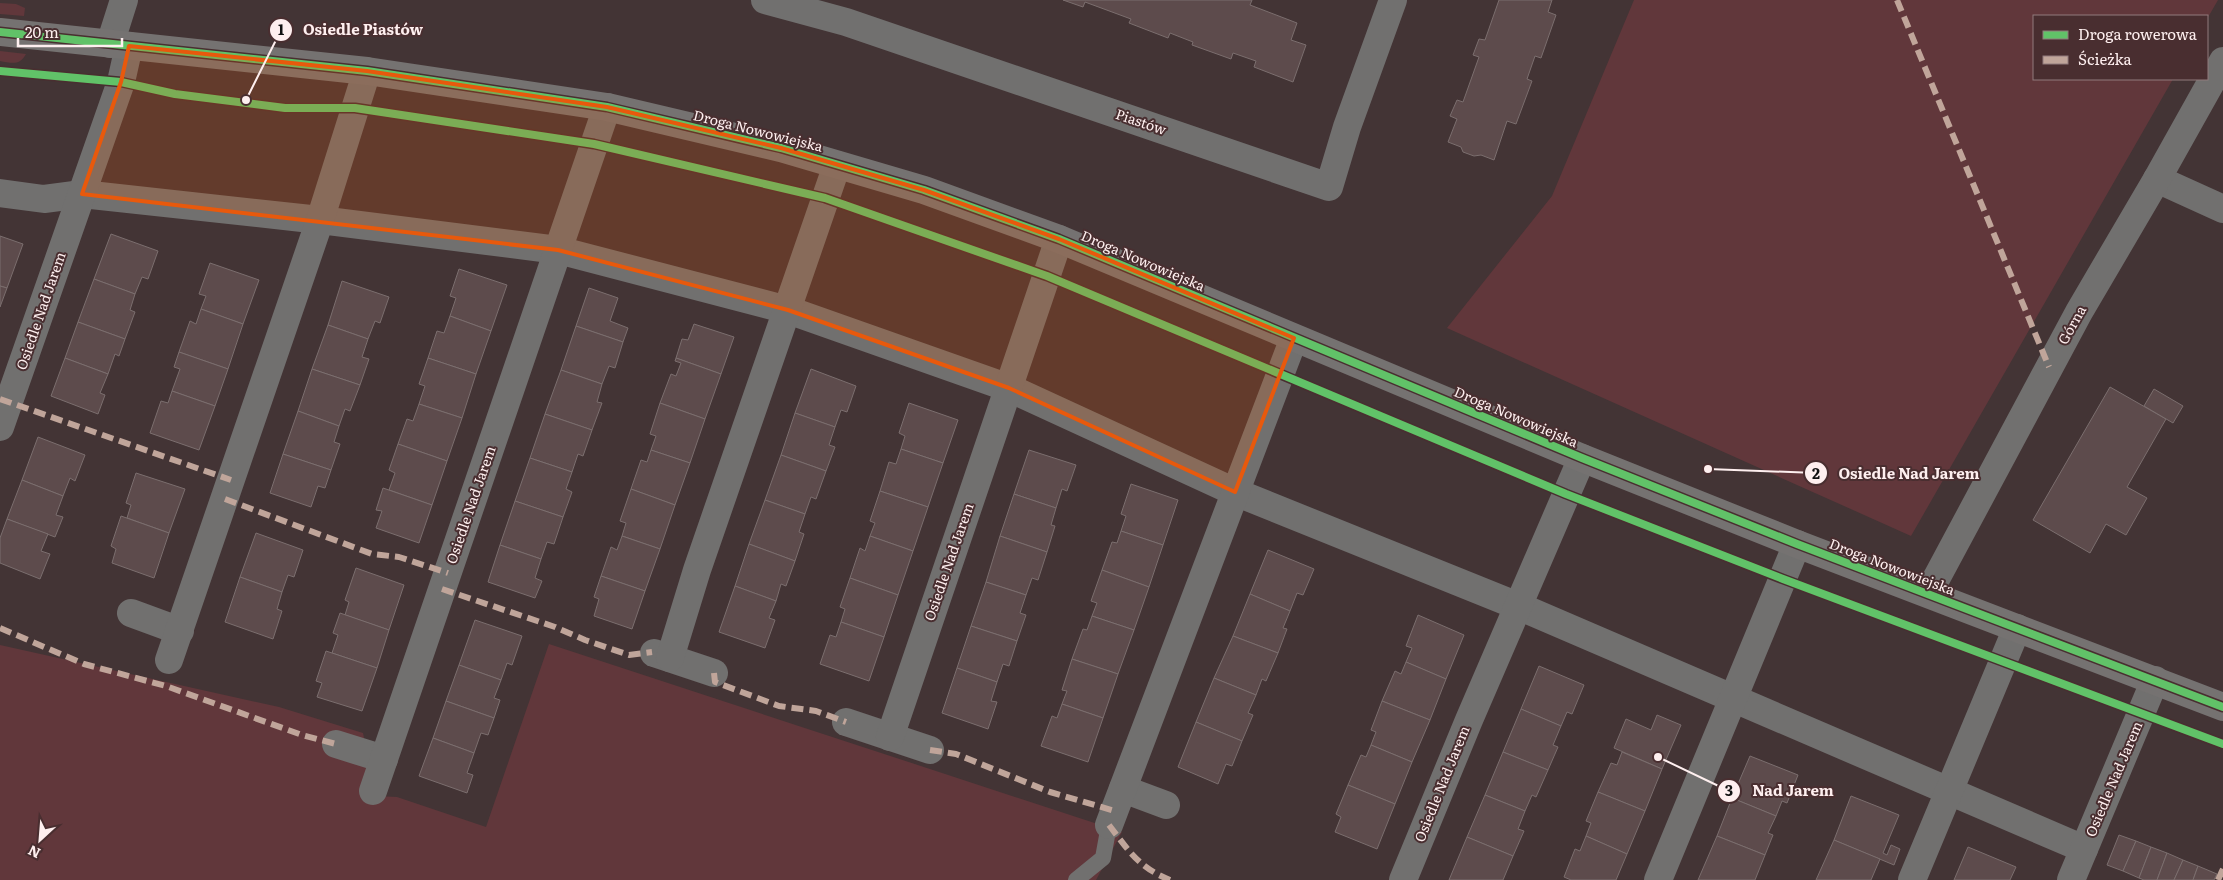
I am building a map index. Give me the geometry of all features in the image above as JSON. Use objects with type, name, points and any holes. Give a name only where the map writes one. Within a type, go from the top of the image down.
[{"type":"street","points":[[120,45],[124,0]]},
{"type":"street","name":"Piastów","points":[[765,0],[805,5],[855,25],[1329,187],[1393,0]]},
{"type":"street","name":"Droga Nowowiejska","points":[[0,32],[367,71],[607,107],[781,148],[924,190],[1060,240],[1582,458],[1797,544],[2223,707]]},
{"type":"street","name":"Osiedle Nad Jarem","points":[[0,427],[121,82],[120,45]]},
{"type":"street","name":"Górna","points":[[1930,594],[1936,579],[2079,312],[2223,61]]},
{"type":"street","points":[[170,660],[320,220],[367,71]]},
{"type":"street","name":"Osiedle Nad Jarem","points":[[373,791],[607,107]]},
{"type":"street","points":[[714,673],[661,655],[697,570],[837,164]]},
{"type":"street","points":[[2157,179],[2223,209]]},
{"type":"street","name":"Osiedle Nad Jarem","points":[[0,193],[44,199],[82,194],[320,220],[558,250],[788,310],[1009,388],[1235,492],[1518,606],[2084,849]]},
{"type":"street","name":"Osiedle Nad Jarem","points":[[890,737],[1060,240]]},
{"type":"street","points":[[1109,825],[1294,338]]},
{"type":"street","name":"Osiedle Nad Jarem","points":[[1403,880],[1582,458]]},
{"type":"street","points":[[1658,880],[1735,698],[1797,544]]},
{"type":"street","points":[[131,613],[180,631]]},
{"type":"street","points":[[1912,880],[1950,793],[2017,628]]},
{"type":"street","name":"Osiedle Nad Jarem","points":[[2074,879],[2084,849],[2154,680]]},
{"type":"street","points":[[846,722],[930,750]]},
{"type":"street","points":[[336,744],[384,759]]},
{"type":"street","points":[[1122,789],[1166,805]]},
{"type":"lane","points":[[1076,880],[1102,858],[1109,825]]},
{"type":"highlighted area","points":[[129,46],[367,71],[607,107],[781,148],[924,190],[1059,239],[1294,338],[1235,492],[1009,388],[788,310],[558,250],[82,194],[121,82]]},
{"type":"shaded area","points":[[1634,0],[2218,0],[2208,17],[2208,15],[2033,15],[2033,80],[2172,80],[1911,536],[1447,328],[1552,196]]},
{"type":"shaded area","points":[[0,3],[16,4],[25,8],[24,16],[0,14]]},
{"type":"shaded area","points":[[0,51],[26,54],[24,58],[15,63],[0,61]]},
{"type":"shaded area","points":[[549,644],[1122,832],[1096,880],[0,880],[0,645],[279,707],[363,733],[376,796],[397,797],[486,827]]},
{"type":"building","points":[[1063,0],[1252,0],[1250,5],[1297,23],[1291,40],[1306,45],[1293,82],[1254,67],[1256,61],[1233,53],[1231,59],[1192,45],[1193,42],[1170,33],[1168,38],[1129,23],[1131,19],[1085,2],[1083,7]]},
{"type":"building","points":[[1499,0],[1552,0],[1548,12],[1556,15],[1541,58],[1535,56],[1527,79],[1532,81],[1516,124],[1507,121],[1494,160],[1481,155],[1474,156],[1463,152],[1461,147],[1448,142],[1457,119],[1450,116],[1457,100],[1463,102],[1479,57],[1473,55],[1479,39],[1485,40]]},
{"type":"building","points":[[111,234],[158,251],[148,279],[142,277],[135,294],[94,279]]},
{"type":"building","points":[[0,236],[23,244],[7,288],[0,286]]},
{"type":"building","points":[[210,263],[259,280],[243,324],[201,309],[206,296],[199,294]]},
{"type":"building","points":[[459,269],[507,285],[491,331],[450,316],[456,298],[450,296]]},
{"type":"building","points":[[94,279],[135,294],[130,310],[135,312],[125,339],[78,322]]},
{"type":"building","points":[[342,281],[389,297],[380,323],[375,321],[368,339],[328,325]]},
{"type":"building","points":[[0,286],[7,288],[0,307]]},
{"type":"building","points":[[589,288],[618,298],[610,321],[628,328],[623,342],[576,326]]},
{"type":"building","points":[[201,309],[243,324],[228,369],[179,352],[190,321],[196,324]]},
{"type":"building","points":[[450,316],[491,331],[476,374],[428,358],[437,331],[444,333]]},
{"type":"building","points":[[78,322],[125,339],[119,356],[115,354],[108,374],[65,358]]},
{"type":"building","points":[[694,324],[734,337],[721,374],[676,358],[682,339],[688,340]]},
{"type":"building","points":[[328,325],[368,339],[362,357],[369,359],[360,385],[312,369]]},
{"type":"building","points":[[576,326],[623,342],[615,368],[609,366],[602,384],[561,370]]},
{"type":"building","points":[[179,352],[228,369],[215,406],[172,391],[180,369],[174,367]]},
{"type":"building","points":[[65,358],[108,374],[100,393],[105,395],[98,414],[51,396]]},
{"type":"building","points":[[428,358],[476,374],[462,418],[419,404],[425,386],[419,384]]},
{"type":"building","points":[[676,358],[721,374],[705,419],[660,403],[671,374],[676,376],[681,363],[675,361]]},
{"type":"building","points":[[312,369],[360,385],[350,411],[345,409],[339,426],[298,411]]},
{"type":"building","points":[[811,369],[856,386],[847,412],[841,410],[835,427],[795,413]]},
{"type":"building","points":[[561,370],[602,384],[597,402],[602,403],[592,430],[545,414]]},
{"type":"building","points":[[2110,387],[2166,419],[2127,487],[2147,498],[2126,535],[2106,524],[2090,553],[2033,520]]},
{"type":"building","points":[[2154,389],[2183,406],[2173,423],[2144,406]]},
{"type":"building","points":[[172,391],[215,406],[199,450],[150,433],[161,401],[168,403]]},
{"type":"building","points":[[660,403],[705,419],[690,463],[651,450],[656,436],[650,434]]},
{"type":"building","points":[[909,403],[958,420],[943,463],[901,449],[905,436],[899,433]]},
{"type":"building","points":[[419,404],[462,418],[447,461],[398,444],[407,419],[413,421]]},
{"type":"building","points":[[298,411],[339,426],[334,442],[340,444],[331,470],[283,454]]},
{"type":"building","points":[[795,413],[835,427],[829,445],[835,447],[826,471],[781,455]]},
{"type":"building","points":[[545,414],[592,430],[583,456],[578,454],[572,472],[530,458]]},
{"type":"building","points":[[38,437],[85,455],[75,481],[70,478],[63,496],[22,480]]},
{"type":"building","points":[[398,444],[447,461],[432,505],[389,490],[395,473],[389,470]]},
{"type":"building","points":[[901,449],[943,463],[928,507],[880,491],[889,462],[896,464]]},
{"type":"building","points":[[651,450],[690,463],[675,505],[631,489],[641,460],[647,462]]},
{"type":"building","points":[[1029,450],[1076,465],[1067,491],[1062,489],[1056,508],[1014,494]]},
{"type":"building","points":[[283,454],[331,470],[325,488],[318,486],[311,507],[270,493]]},
{"type":"building","points":[[781,455],[826,471],[816,499],[811,497],[805,514],[765,500]]},
{"type":"building","points":[[530,458],[572,472],[566,489],[572,492],[563,517],[515,501]]},
{"type":"building","points":[[136,473],[185,489],[169,533],[127,518],[131,505],[126,503]]},
{"type":"building","points":[[22,480],[63,496],[56,515],[63,517],[55,537],[7,519]]},
{"type":"building","points":[[1131,484],[1178,500],[1163,545],[1121,531],[1126,516],[1121,514]]},
{"type":"building","points":[[383,488],[432,505],[419,543],[376,528],[382,511],[376,510]]},
{"type":"building","points":[[631,489],[675,505],[660,549],[622,536],[626,523],[620,521]]},
{"type":"building","points":[[880,491],[928,507],[913,551],[870,536],[875,523],[870,521]]},
{"type":"building","points":[[1014,494],[1056,508],[1051,525],[1055,526],[1047,552],[1000,536]]},
{"type":"building","points":[[765,500],[805,514],[799,532],[804,534],[795,561],[749,544]]},
{"type":"building","points":[[515,501],[563,517],[554,544],[547,542],[541,559],[500,545]]},
{"type":"building","points":[[121,516],[169,533],[154,578],[112,563],[116,549],[111,546]]},
{"type":"building","points":[[7,519],[48,534],[41,551],[50,554],[40,579],[0,563],[0,538]]},
{"type":"building","points":[[1121,531],[1163,545],[1149,587],[1102,570],[1112,542],[1117,543]]},
{"type":"building","points":[[256,533],[303,550],[294,577],[288,575],[282,592],[240,577]]},
{"type":"building","points":[[622,536],[660,549],[645,591],[601,576],[611,547],[617,550]]},
{"type":"building","points":[[870,536],[913,551],[898,595],[850,578],[860,548],[865,551]]},
{"type":"building","points":[[1000,536],[1047,552],[1038,580],[1032,578],[1026,595],[986,582]]},
{"type":"building","points":[[749,544],[795,561],[786,586],[781,584],[776,601],[735,586]]},
{"type":"building","points":[[500,545],[541,559],[535,578],[542,581],[535,598],[488,582]]},
{"type":"building","points":[[1268,550],[1314,569],[1303,595],[1297,593],[1290,611],[1250,594]]},
{"type":"building","points":[[356,568],[404,585],[389,630],[345,615],[349,602],[345,600]]},
{"type":"building","points":[[1102,570],[1149,587],[1134,630],[1092,616],[1097,603],[1091,601]]},
{"type":"building","points":[[601,576],[645,591],[632,629],[594,616],[599,599],[594,597]]},
{"type":"building","points":[[240,577],[282,592],[277,609],[282,611],[273,639],[225,622]]},
{"type":"building","points":[[850,578],[898,595],[884,637],[841,622],[845,609],[840,607]]},
{"type":"building","points":[[986,582],[1026,595],[1020,613],[1026,615],[1017,641],[971,626]]},
{"type":"building","points":[[735,586],[776,601],[769,618],[775,620],[765,648],[719,632]]},
{"type":"building","points":[[1250,594],[1290,611],[1283,628],[1287,629],[1278,653],[1233,636]]},
{"type":"building","points":[[340,613],[389,630],[377,668],[332,653],[338,635],[333,633]]},
{"type":"building","points":[[1418,615],[1464,635],[1446,679],[1406,662],[1412,648],[1406,646]]},
{"type":"building","points":[[1092,616],[1134,630],[1118,674],[1072,659],[1083,629],[1087,630]]},
{"type":"building","points":[[475,620],[522,636],[512,665],[507,663],[501,680],[459,665]]},
{"type":"building","points":[[841,622],[884,637],[869,681],[820,664],[830,635],[836,637]]},
{"type":"building","points":[[971,626],[1017,641],[1009,666],[1003,664],[997,682],[957,668]]},
{"type":"building","points":[[1233,636],[1278,653],[1266,681],[1262,679],[1256,695],[1214,678]]},
{"type":"building","points":[[326,651],[377,668],[362,711],[317,697],[322,683],[316,681]]},
{"type":"building","points":[[1072,659],[1118,674],[1103,718],[1062,704],[1067,691],[1062,690]]},
{"type":"building","points":[[1406,662],[1446,679],[1430,720],[1382,701],[1395,671],[1401,674]]},
{"type":"building","points":[[459,665],[501,680],[494,698],[500,700],[494,718],[446,701]]},
{"type":"building","points":[[1539,666],[1584,685],[1572,714],[1567,712],[1561,726],[1521,709]]},
{"type":"building","points":[[957,668],[997,682],[991,701],[997,702],[988,729],[942,713]]},
{"type":"building","points":[[1214,678],[1256,695],[1248,713],[1253,715],[1242,741],[1196,722]]},
{"type":"building","points":[[446,701],[494,718],[488,735],[481,733],[474,753],[433,738]]},
{"type":"building","points":[[1382,701],[1430,720],[1412,762],[1371,745],[1376,732],[1371,730]]},
{"type":"building","points":[[1062,704],[1103,718],[1088,762],[1041,746],[1052,716],[1057,718]]},
{"type":"building","points":[[1521,709],[1561,726],[1553,745],[1558,747],[1548,770],[1503,752]]},
{"type":"building","points":[[1657,715],[1681,725],[1662,769],[1614,748],[1626,719],[1651,730]]},
{"type":"building","points":[[1196,722],[1242,741],[1232,766],[1226,764],[1218,784],[1178,767]]},
{"type":"building","points":[[433,738],[474,753],[467,773],[473,775],[467,793],[419,776]]},
{"type":"building","points":[[1371,745],[1412,762],[1395,804],[1348,785],[1361,755],[1366,757]]},
{"type":"building","points":[[1503,752],[1548,770],[1536,797],[1532,795],[1525,811],[1485,795]]},
{"type":"building","points":[[1622,752],[1662,769],[1645,811],[1598,792],[1611,763],[1617,765]]},
{"type":"building","points":[[1750,756],[1798,775],[1787,803],[1782,801],[1776,816],[1732,798]]},
{"type":"building","points":[[1348,785],[1395,804],[1377,849],[1335,832],[1341,817],[1336,814]]},
{"type":"building","points":[[1598,792],[1645,811],[1627,854],[1586,836],[1591,823],[1586,821]]},
{"type":"building","points":[[1485,795],[1525,811],[1518,829],[1524,831],[1513,856],[1467,837]]},
{"type":"building","points":[[1851,796],[1899,815],[1883,853],[1887,855],[1891,845],[1900,849],[1894,865],[1834,840]]},
{"type":"building","points":[[1732,798],[1776,816],[1768,833],[1773,835],[1765,855],[1717,836]]},
{"type":"building","points":[[2119,835],[2136,841],[2123,871],[2107,865]]},
{"type":"building","points":[[1586,836],[1627,854],[1616,880],[1571,880],[1564,877],[1575,849],[1580,851]]},
{"type":"building","points":[[1717,836],[1765,855],[1755,880],[1698,880]]},
{"type":"building","points":[[1467,837],[1513,856],[1503,880],[1449,880]]},
{"type":"building","points":[[1834,840],[1880,859],[1871,880],[1816,880]]},
{"type":"building","points":[[2136,841],[2151,847],[2139,878],[2123,871]]},
{"type":"building","points":[[1968,847],[2016,867],[2010,880],[1954,880]]},
{"type":"building","points":[[2151,847],[2167,853],[2157,880],[2144,880],[2139,878]]},
{"type":"building","points":[[2167,853],[2183,860],[2174,880],[2157,880]]},
{"type":"building","points":[[2183,860],[2198,866],[2193,880],[2174,880]]},
{"type":"building","points":[[2198,866],[2217,874],[2214,880],[2193,880]]},
{"type":"marked path","points":[[1897,0],[2049,367]]},
{"type":"marked path","points":[[0,399],[231,480]]},
{"type":"marked path","points":[[225,499],[372,554],[399,557],[448,573]]},
{"type":"marked path","points":[[442,589],[555,627],[585,640],[629,655],[652,652]]},
{"type":"marked path","points":[[0,628],[84,664],[166,686],[302,735],[336,744]]},
{"type":"marked path","points":[[714,673],[715,682],[779,706],[816,711],[846,722]]},
{"type":"marked path","points":[[930,750],[956,754],[1050,792],[1115,811]]},
{"type":"marked path","points":[[1109,825],[1142,864],[1170,880]]},
{"type":"marked path","points":[[2218,880],[2223,869]]},
{"type":"cycle path","points":[[0,32],[367,71],[607,107],[781,148],[924,190],[1059,239],[1582,458],[1797,544],[2223,707]]},
{"type":"cycle path","points":[[0,71],[121,82],[175,94],[285,108],[355,108],[594,144],[825,198],[1047,276],[1566,494],[1783,579],[2223,744]]},
{"type":"place","name":"Osiedle Piastów","points":[[246,100]]},
{"type":"place","name":"Osiedle Nad Jarem","points":[[1708,469]]},
{"type":"place","name":"Nad Jarem","points":[[1658,757]]}]
